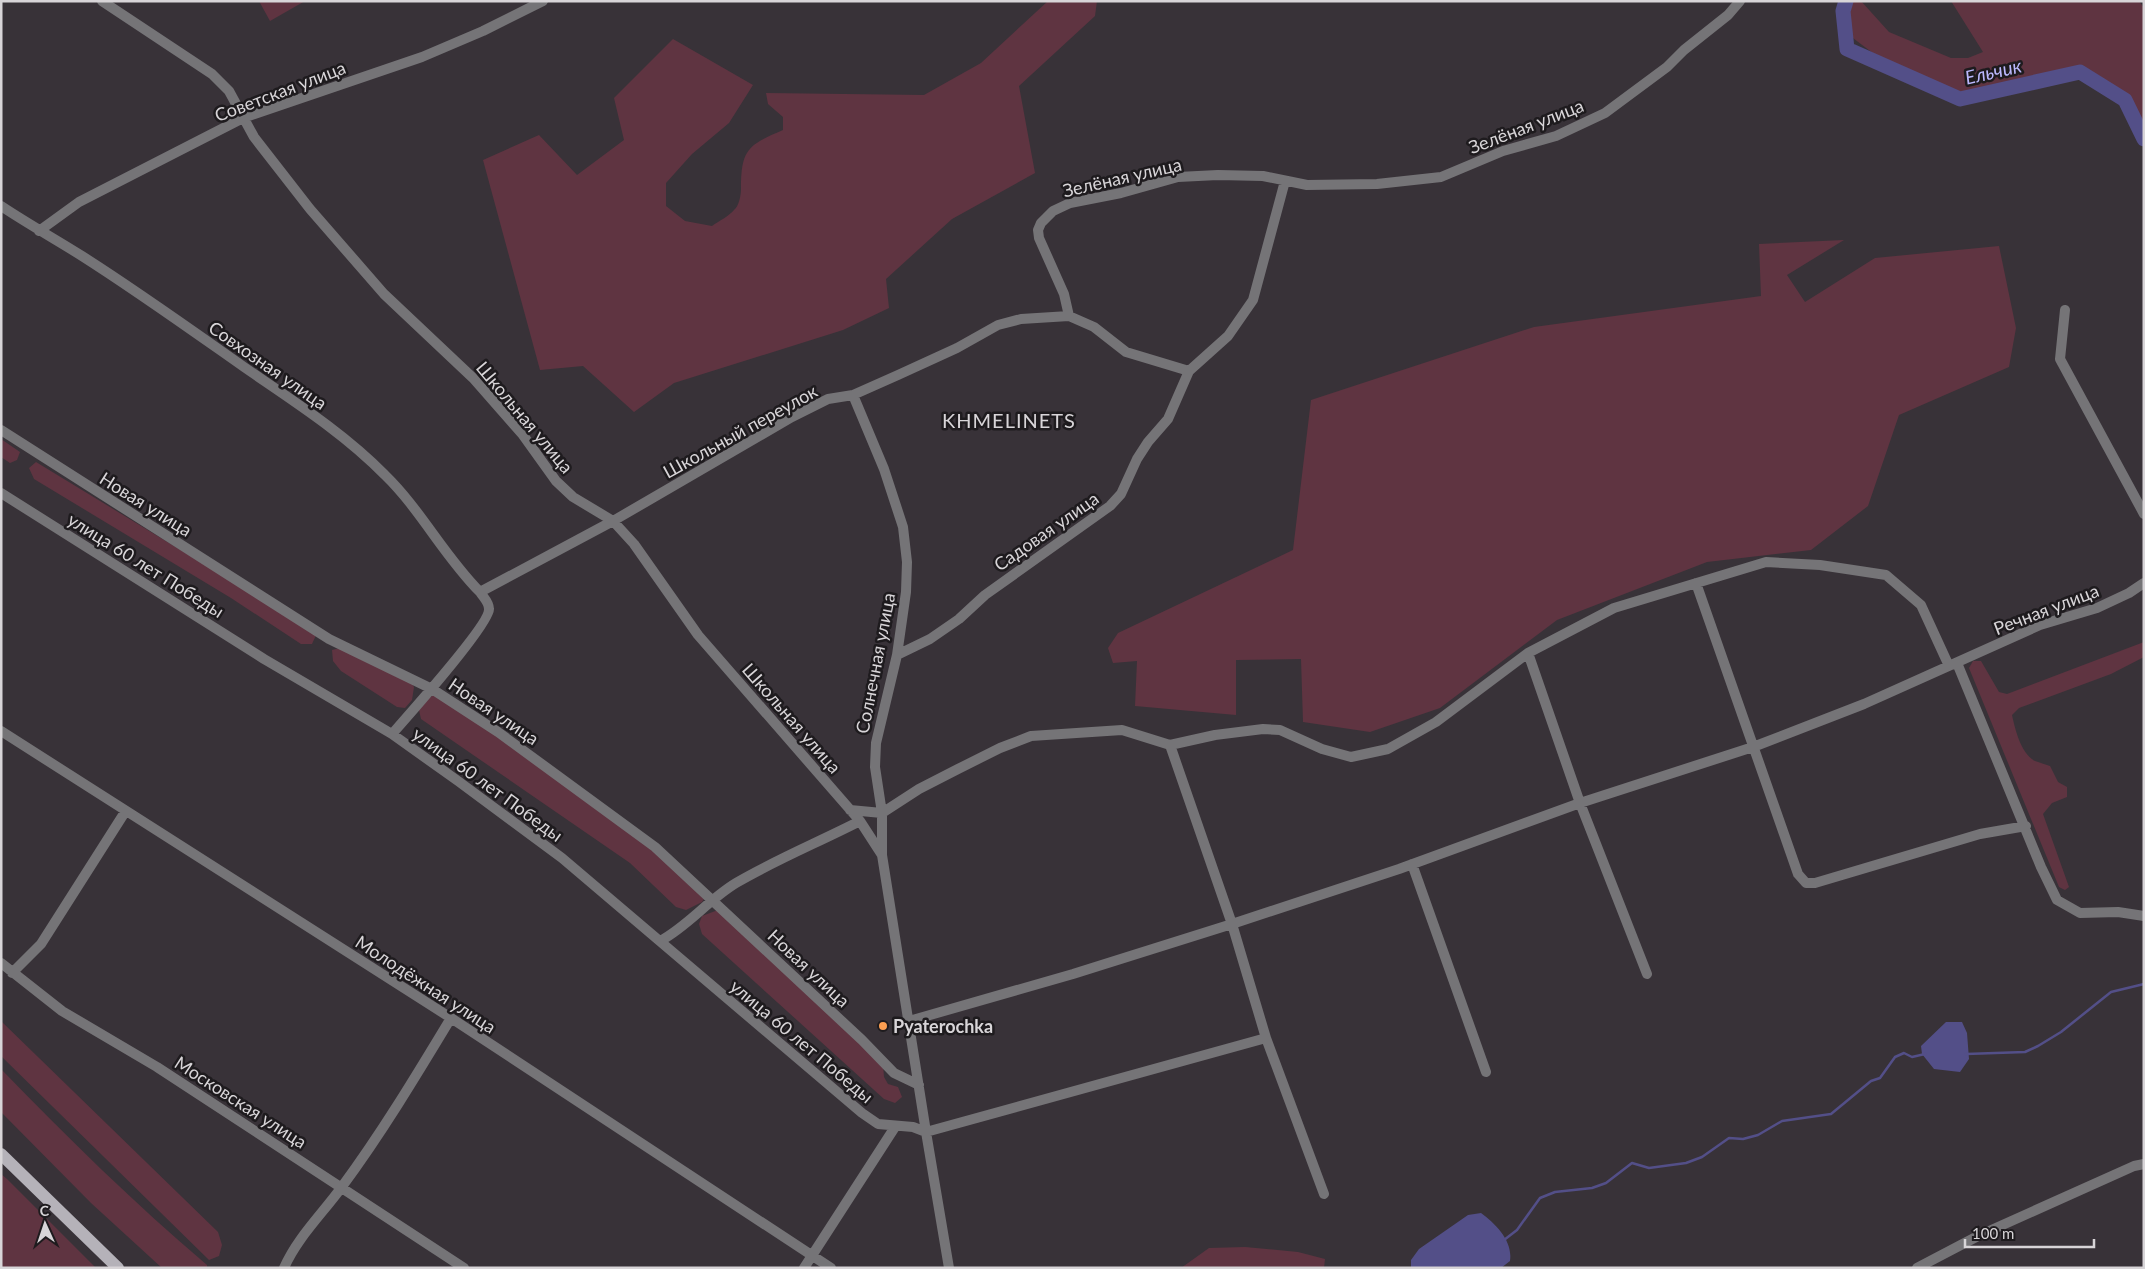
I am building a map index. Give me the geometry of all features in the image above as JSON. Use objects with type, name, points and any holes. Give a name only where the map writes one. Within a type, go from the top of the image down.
[{"type":"main road","points":[[1,1154],[118,1268]]},
{"type":"street","name":"Школьная улица","points":[[102,1],[212,74],[229,91],[254,138],[310,209],[384,294],[474,378],[523,435],[556,481],[573,497],[613,521],[634,544],[698,635],[850,810],[882,855]]},
{"type":"street","name":"Советская улица","points":[[39,231],[79,202],[243,118],[422,56],[483,31],[543,1]]},
{"type":"street","name":"Зелёная улица","points":[[1069,316],[1064,294],[1039,238],[1038,230],[1041,223],[1053,211],[1070,203],[1120,193],[1178,177],[1218,175],[1263,176],[1307,185],[1378,184],[1441,177],[1503,151],[1556,136],[1605,113],[1667,67],[1684,50],[1728,15],[1740,1]]},
{"type":"street","points":[[1189,371],[1228,336],[1253,300],[1285,182]]},
{"type":"street","name":"Совхозная улица","points":[[1,206],[81,255],[264,380],[340,436],[385,475],[410,504],[462,574],[480,592]]},
{"type":"street","points":[[2065,310],[2060,359],[2144,514]]},
{"type":"street","name":"Школьный переулок","points":[[480,592],[613,521],[792,417],[828,399],[853,395],[957,348],[998,325],[1021,319],[1069,316],[1094,327],[1126,352],[1189,371]]},
{"type":"street","name":"Садовая улица","points":[[897,655],[930,639],[959,619],[985,595],[1110,506],[1121,494],[1148,442],[1168,420],[1189,371]]},
{"type":"street","name":"Солнечная улица","points":[[853,395],[884,470],[903,527],[907,562],[906,592],[897,655],[876,743],[875,767],[882,813],[882,855],[949,1268]]},
{"type":"street","name":"Новая улица","points":[[1,430],[329,638],[432,689],[498,732],[655,847],[862,1040],[894,1073],[919,1085]]},
{"type":"street","name":"улица 60 лет Победы","points":[[1,493],[256,654],[392,734],[562,858],[862,1113],[878,1124],[895,1127],[913,1127],[926,1132]]},
{"type":"street","points":[[850,810],[882,813],[958,769],[1000,748],[1031,736],[1122,730],[1170,746],[1215,734],[1264,729],[1280,730],[1322,749],[1351,757],[1388,749],[1436,722],[1528,653],[1614,608],[1766,562],[1820,565],[1886,575],[1921,605],[1953,664],[2057,900],[2080,913],[2118,912],[2144,916]]},
{"type":"street","points":[[1696,583],[1798,874],[1806,883],[1815,883],[1980,834],[2026,826]]},
{"type":"street","name":"Речная улица","points":[[909,1021],[1073,974],[1232,924],[1412,864],[1580,803],[1753,747],[1864,704],[2040,625],[2097,608],[2129,593],[2144,583]]},
{"type":"street","points":[[392,734],[432,689],[471,640],[488,614],[488,602],[480,592]]},
{"type":"street","points":[[1528,653],[1580,803],[1647,974]]},
{"type":"street","name":"Молодёжная улица","points":[[1,731],[450,1018],[831,1268]]},
{"type":"street","points":[[1170,746],[1232,924],[1266,1038],[1324,1194]]},
{"type":"street","points":[[12,973],[41,944],[125,812]]},
{"type":"street","points":[[660,941],[674,934],[713,900],[736,884],[860,822]]},
{"type":"street","points":[[1412,864],[1486,1072]]},
{"type":"street","name":"Московская улица","points":[[1,963],[62,1011],[157,1067],[464,1268]]},
{"type":"street","points":[[284,1268],[297,1243],[342,1188],[401,1101],[450,1018]]},
{"type":"street","points":[[926,1132],[1266,1038]]},
{"type":"street","points":[[804,1268],[895,1127]]},
{"type":"street","points":[[1917,1268],[1978,1236],[2134,1166],[2144,1164]]},
{"type":"shaded area","points":[[259,1],[305,1],[270,21]]},
{"type":"shaded area","points":[[1048,1],[1097,1],[1095,16],[1019,86],[1035,173],[952,219],[886,279],[889,308],[843,330],[674,383],[634,412],[583,366],[540,370],[483,160],[539,135],[577,175],[624,140],[614,98],[673,39],[753,85],[729,123],[692,154],[666,183],[666,206],[685,221],[712,226],[737,206],[741,194],[743,165],[749,150],[762,140],[783,130],[783,117],[768,104],[766,93],[924,95],[981,63]]},
{"type":"shaded area","points":[[1848,1],[1861,1],[1889,32],[1951,58],[1968,58],[1983,52],[1951,1],[2139,1],[2144,8],[2144,129],[2122,94],[2076,78],[1997,97],[1915,85],[1845,32]]},
{"type":"shaded area","points":[[1844,240],[1787,275],[1805,302],[1875,258],[1999,246],[2016,328],[2009,367],[1899,415],[1868,506],[1811,550],[1707,562],[1557,620],[1440,708],[1370,732],[1303,722],[1301,659],[1236,660],[1236,715],[1135,706],[1137,661],[1113,663],[1108,648],[1118,633],[1293,550],[1311,400],[1534,327],[1761,296],[1759,244]]},
{"type":"shaded area","points":[[1,439],[20,452],[17,460],[10,463],[1,457]]},
{"type":"shaded area","points":[[36,462],[317,633],[312,644],[301,644],[231,598],[34,479],[29,468]]},
{"type":"shaded area","points":[[2144,642],[2144,657],[2111,674],[2019,708],[2012,715],[2019,741],[2026,753],[2035,761],[2050,766],[2058,782],[2067,787],[2067,797],[2052,803],[2043,814],[2069,887],[2065,890],[2059,887],[1969,668],[1973,661],[1981,661],[1999,692],[2007,694]]},
{"type":"shaded area","points":[[340,648],[409,680],[414,687],[412,700],[405,708],[397,707],[341,671],[333,661],[332,650]]},
{"type":"shaded area","points":[[435,694],[493,731],[651,847],[705,897],[702,902],[686,910],[676,907],[630,863],[421,719],[419,710]]},
{"type":"shaded area","points":[[718,910],[883,1065],[884,1077],[888,1084],[898,1087],[902,1097],[895,1103],[884,1099],[702,934],[699,924],[702,916]]},
{"type":"shaded area","points":[[1,1021],[218,1232],[222,1245],[219,1256],[209,1260],[1,1056]]},
{"type":"shaded area","points":[[1946,1022],[1962,1022],[1967,1033],[1969,1059],[1960,1072],[1934,1069],[1922,1054],[1921,1046]]},
{"type":"shaded area","points":[[1,1069],[102,1170],[207,1265],[207,1268],[162,1268],[91,1203],[1,1112]]},
{"type":"shaded area","points":[[1,1174],[7,1179],[96,1268],[1,1268]]},
{"type":"shaded area","points":[[1481,1213],[1498,1228],[1506,1240],[1509,1247],[1510,1261],[1501,1268],[1411,1268],[1411,1260],[1419,1249],[1468,1215]]},
{"type":"shaded area","points":[[1245,1247],[1298,1252],[1325,1259],[1324,1268],[1181,1268],[1209,1248]]},
{"type":"waterway","name":"Ельчик","points":[[1846,1],[1843,11],[1847,49],[1960,99],[2080,72],[2125,100],[2144,139]]},
{"type":"waterway","points":[[1966,1054],[2025,1052],[2061,1032],[2111,992],[2144,984]]},
{"type":"waterway","points":[[1504,1240],[1517,1230],[1540,1198],[1555,1192],[1592,1188],[1606,1183],[1632,1163],[1649,1168],[1686,1163],[1702,1157],[1729,1138],[1743,1139],[1758,1135],[1782,1121],[1831,1114],[1871,1081],[1880,1078],[1895,1057],[1904,1053],[1912,1057],[1925,1054]]},
{"type":"place","name":"Pyaterochka","points":[[883,1026]]},
{"type":"district","name":"KHMELINETS","points":[[1009,420]]}]
